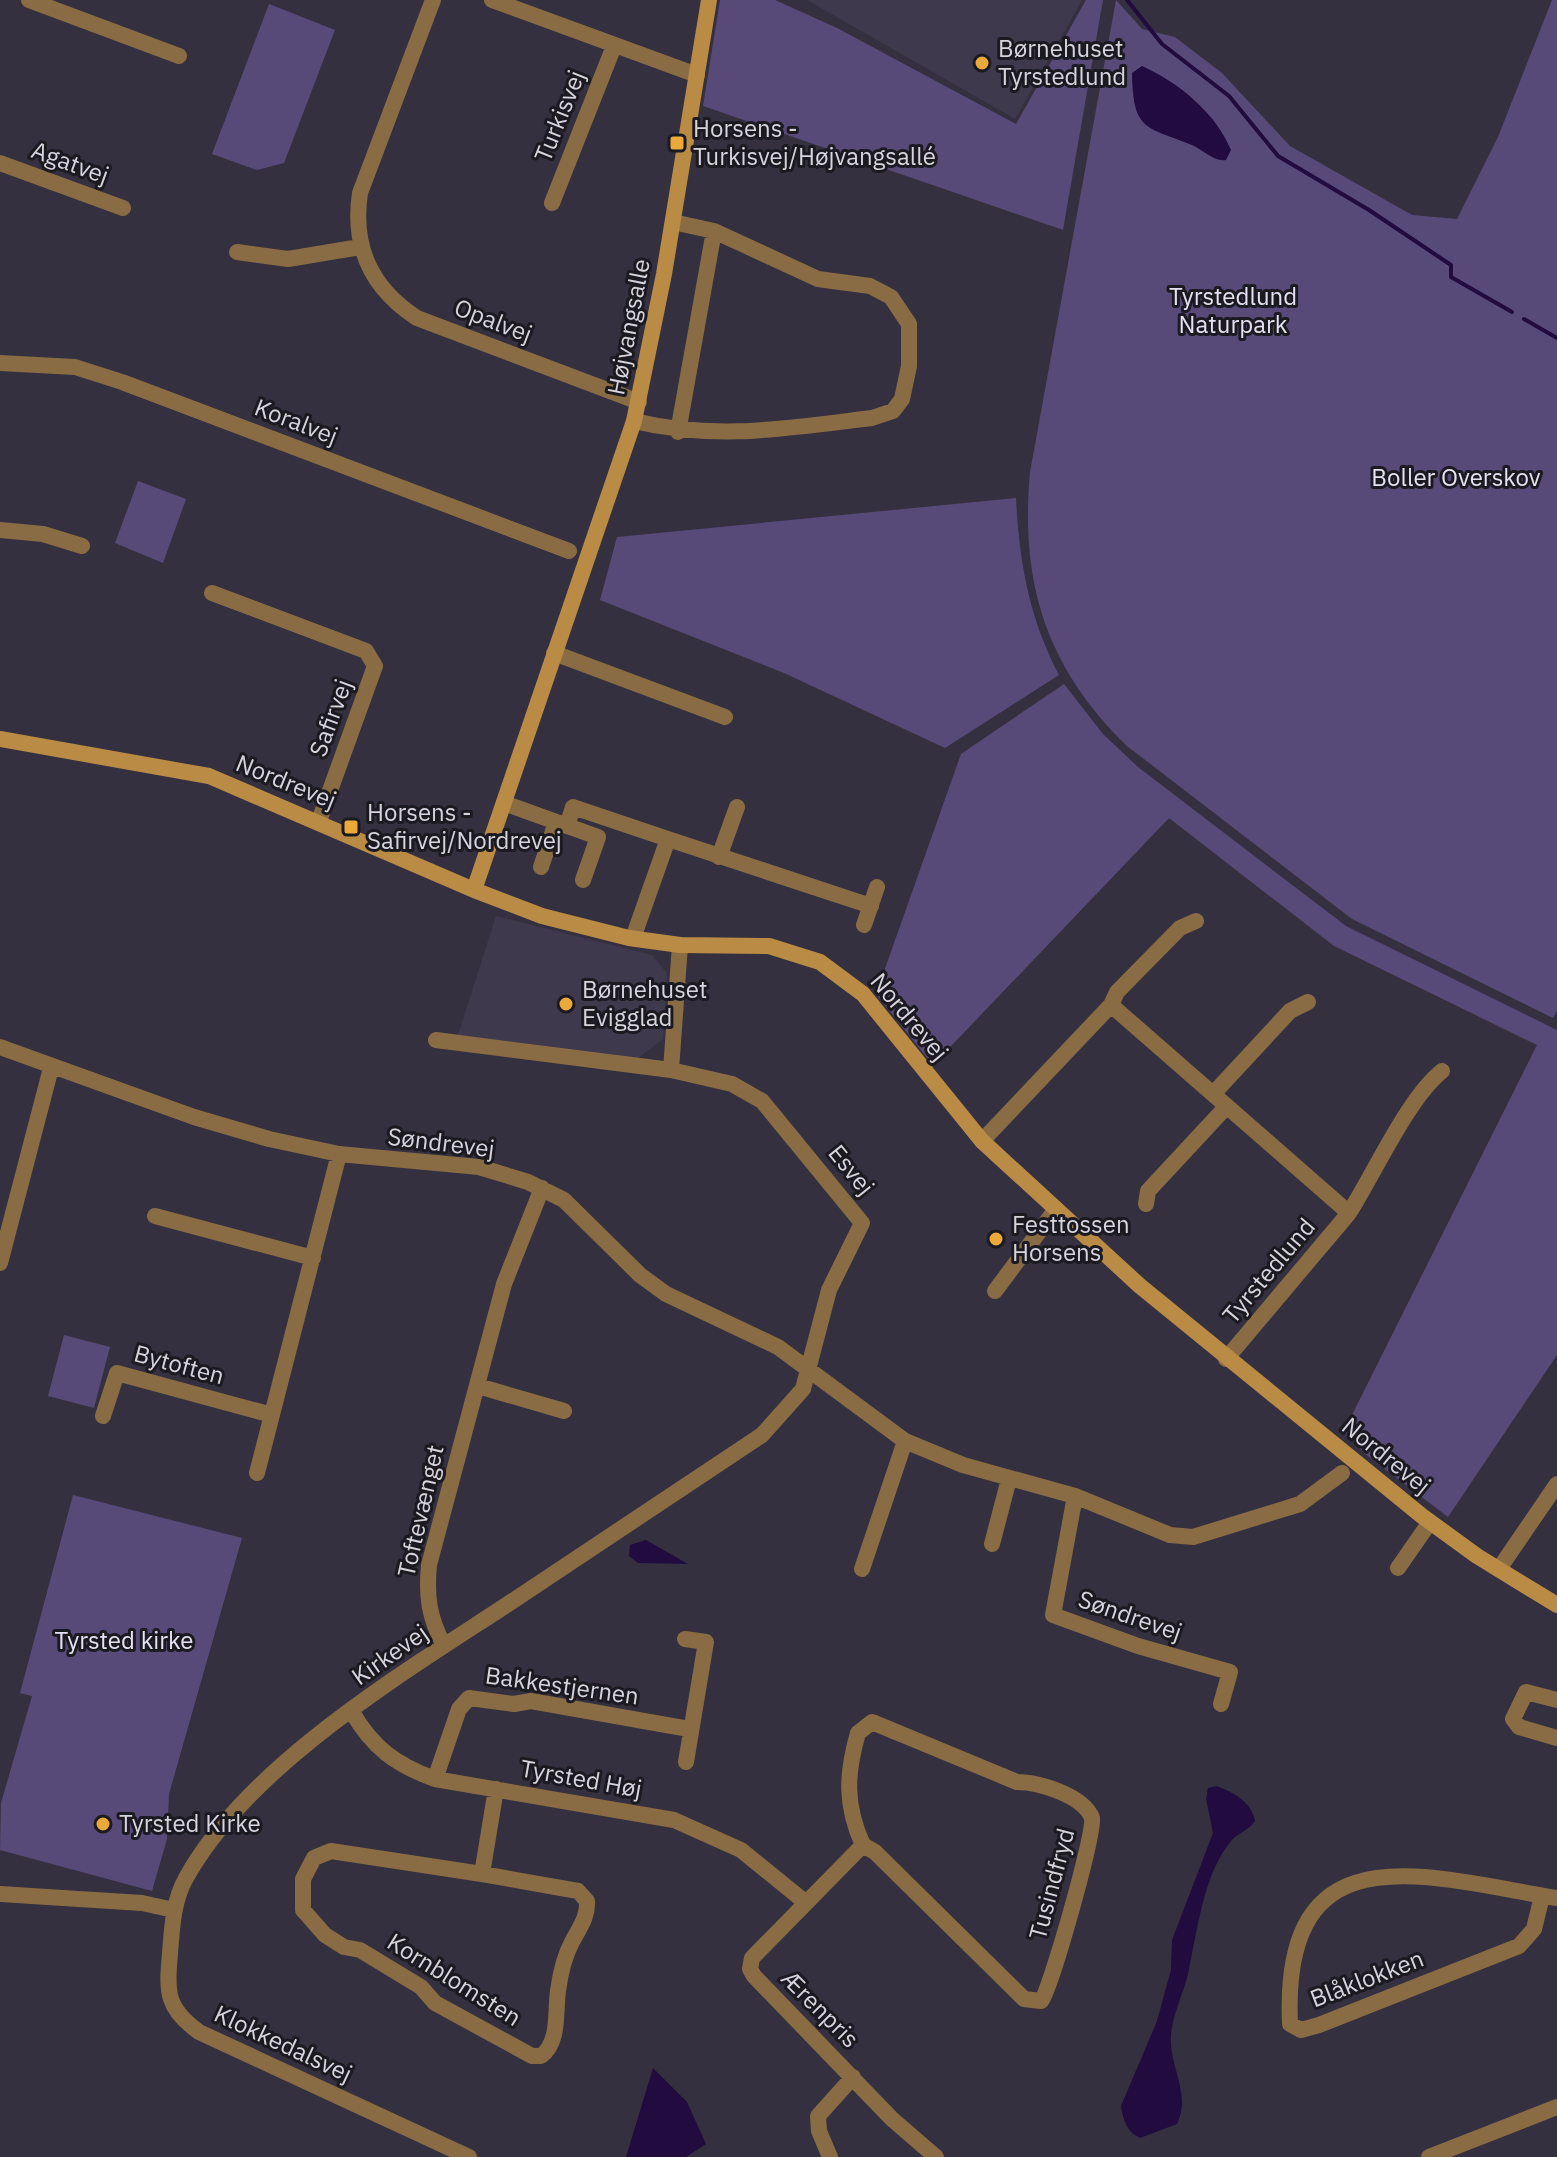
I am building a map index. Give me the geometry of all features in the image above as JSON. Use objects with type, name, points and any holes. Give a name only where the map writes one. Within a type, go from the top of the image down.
[{"type":"street","points":[[29,0],[179,56]]},
{"type":"street","name":"Opalvej","points":[[433,0],[360,193],[356,219],[360,247],[374,280],[393,302],[417,318],[639,402]]},
{"type":"street","points":[[492,0],[514,4],[614,46],[697,75]]},
{"type":"street","name":"Højvangsalle","points":[[474,890],[634,421],[673,222],[709,0]]},
{"type":"street","name":"Turkisvej","points":[[552,203],[614,46]]},
{"type":"street","name":"Agatvej","points":[[0,163],[123,208]]},
{"type":"street","points":[[634,421],[678,432],[718,435],[872,418],[893,411],[902,399],[906,384],[909,324],[891,297],[870,286],[818,279],[714,231],[673,222]]},
{"type":"street","points":[[678,432],[714,231]]},
{"type":"street","points":[[237,252],[288,259],[360,247]]},
{"type":"street","name":"Koralvej","points":[[0,363],[75,367],[122,382],[569,551]]},
{"type":"street","points":[[0,530],[43,534],[82,546]]},
{"type":"street","name":"Safirvej","points":[[212,593],[366,651],[375,666],[319,821]]},
{"type":"street","points":[[554,653],[725,717]]},
{"type":"street","name":"Nordrevej","points":[[0,739],[209,776],[542,916],[633,938],[680,945],[769,946],[795,952],[843,976],[863,994],[982,1141],[1226,1359],[1430,1522],[1557,1605]]},
{"type":"street","points":[[504,803],[598,837],[583,880]]},
{"type":"street","points":[[541,867],[561,824],[573,807],[871,906]]},
{"type":"street","points":[[719,857],[737,807]]},
{"type":"street","points":[[633,938],[668,839]]},
{"type":"street","points":[[864,925],[877,887]]},
{"type":"street","points":[[982,1141],[1111,1005],[1117,992],[1180,928],[1196,921]]},
{"type":"street","points":[[671,1070],[680,945]]},
{"type":"street","points":[[1213,1094],[1290,1011],[1308,1002]]},
{"type":"street","name":"Tyrstedlund","points":[[1111,1005],[1349,1213]]},
{"type":"street","name":"Esvej","points":[[436,1040],[671,1070],[732,1084],[762,1101],[862,1223],[829,1290],[817,1325],[809,1371]]},
{"type":"street","name":"Søndrevej","points":[[0,1047],[51,1068],[200,1119],[339,1154],[479,1167],[542,1188],[564,1200],[640,1275],[666,1294],[778,1347],[905,1441],[1009,1479],[1075,1496],[1149,1529],[1193,1537],[1300,1504],[1342,1473]]},
{"type":"street","points":[[0,1263],[51,1068]]},
{"type":"street","name":"Tyrstedlund","points":[[1226,1359],[1349,1213],[1430,1080],[1442,1071]]},
{"type":"street","points":[[1146,1204],[1148,1191],[1227,1106]]},
{"type":"street","points":[[257,1473],[339,1154]]},
{"type":"street","name":"Toftevænget","points":[[444,1646],[428,1608],[429,1565],[504,1284],[542,1188]]},
{"type":"street","points":[[995,1291],[1056,1209]]},
{"type":"street","points":[[155,1216],[313,1258]]},
{"type":"street","name":"Kirkevej","points":[[174,1910],[185,1879],[220,1829],[291,1758],[444,1646],[762,1435],[803,1389],[809,1371]]},
{"type":"street","name":"Bytoften","points":[[103,1416],[117,1373],[272,1415]]},
{"type":"street","points":[[478,1386],[564,1411]]},
{"type":"street","points":[[862,1569],[905,1441]]},
{"type":"street","points":[[992,1544],[1009,1479]]},
{"type":"street","points":[[1499,1569],[1557,1484]]},
{"type":"street","name":"Søndrevej","points":[[1075,1496],[1053,1615],[1138,1646],[1230,1672],[1221,1704]]},
{"type":"street","name":"Nordrevej","points":[[1398,1568],[1430,1522]]},
{"type":"street","points":[[685,1639],[706,1642],[689,1729],[686,1762]]},
{"type":"street","points":[[1557,1700],[1526,1692],[1521,1695],[1513,1719],[1519,1727],[1557,1738]]},
{"type":"street","name":"Bakkestjernen","points":[[435,1779],[459,1709],[469,1698],[514,1704],[531,1701],[689,1729]]},
{"type":"street","name":"Tyrsted Høj","points":[[352,1712],[382,1753],[403,1768],[435,1779],[674,1820],[741,1850],[805,1902]]},
{"type":"street","name":"Tusindfryd","points":[[872,1722],[1017,1782],[1030,1782],[1061,1794],[1085,1809],[1092,1818],[1093,1833],[1045,1997],[1036,2002],[1024,1999],[875,1852],[863,1845],[851,1819],[847,1788],[858,1733],[872,1722]]},
{"type":"street","points":[[482,1874],[496,1789]]},
{"type":"street","points":[[805,1902],[863,1845]]},
{"type":"street","name":"Kornblomsten","points":[[331,1851],[482,1874],[578,1891],[587,1901],[582,1927],[571,1943],[558,1992],[560,2009],[549,2047],[541,2056],[532,2056],[435,2003],[421,1987],[360,1950],[337,1944],[309,1919],[302,1903],[304,1871],[314,1858],[331,1851]]},
{"type":"street","name":"Blåklokken","points":[[1417,1874],[1549,1897],[1534,1929],[1519,1946],[1319,2025],[1301,2030],[1290,2024],[1290,1968],[1299,1936],[1312,1912],[1340,1891],[1364,1880],[1417,1874]]},
{"type":"street","points":[[0,1894],[142,1903],[174,1910]]},
{"type":"street","name":"Ærenpris","points":[[805,1902],[752,1958],[750,1969],[892,2119],[936,2157]]},
{"type":"street","name":"Klokkedalsvej","points":[[174,1910],[168,1991],[181,2019],[199,2032],[469,2157]]},
{"type":"street","name":"Ærenpris","points":[[830,2157],[819,2131],[818,2116],[853,2077]]},
{"type":"street","points":[[1429,2157],[1557,2107]]},
{"type":"shaded area","name":"Børnehuset Tyrstedlund","points":[[807,0],[1082,0],[1015,119]]},
{"type":"shaded area","points":[[1142,66],[1182,90],[1206,111],[1231,150],[1226,160],[1213,157],[1145,124],[1135,106],[1132,73]]},
{"type":"shaded area","name":"Børnehuset Evigglad","points":[[496,916],[652,955],[667,973],[663,1039],[634,1061],[458,1035]]},
{"type":"shaded area","points":[[646,1540],[688,1564],[638,1563],[629,1556],[630,1545]]},
{"type":"shaded area","points":[[1216,1786],[1246,1803],[1255,1821],[1234,1838],[1222,1854],[1202,1904],[1188,1974],[1171,2034],[1181,2090],[1181,2113],[1177,2124],[1140,2138],[1126,2125],[1121,2106],[1157,2021],[1171,1970],[1172,1940],[1213,1833],[1206,1799],[1208,1788]]},
{"type":"shaded area","points":[[653,2068],[687,2102],[706,2144],[686,2157],[626,2157]]},
{"type":"green space","points":[[720,0],[775,0],[837,28],[1016,124],[1086,0],[1103,0],[1063,230],[703,106]]},
{"type":"green space","name":"Tyrstedlund Naturpark","points":[[1116,0],[1142,29],[1175,37],[1222,73],[1290,146],[1412,215],[1457,219],[1498,137],[1552,0],[1557,0],[1557,1011],[1553,1018],[1352,919],[1127,746],[1099,716],[1058,654],[1044,621],[1035,587],[1028,512],[1030,472]]},
{"type":"green space","points":[[269,4],[335,30],[284,163],[257,170],[212,154]]},
{"type":"green space","points":[[138,481],[186,499],[163,563],[115,543]]},
{"type":"green space","points":[[1016,498],[1027,589],[1040,632],[1059,675],[945,748],[784,673],[600,600],[617,537]]},
{"type":"green space","points":[[1064,684],[1103,734],[1138,767],[1346,926],[1557,1030],[1557,1355],[1448,1517],[1364,1453],[1344,1431],[1537,1045],[1334,946],[1169,818],[933,1065],[876,994],[961,754]]},
{"type":"green space","points":[[64,1335],[110,1347],[94,1408],[48,1396]]},
{"type":"green space","name":"Tyrsted kirke","points":[[73,1495],[242,1538],[169,1794],[167,1839],[152,1891],[0,1850],[1,1803],[32,1696],[20,1693]]},
{"type":"waterway","points":[[1127,0],[1162,44],[1229,96],[1278,156],[1369,210],[1451,265],[1451,277],[1512,312]]},
{"type":"waterway","points":[[1524,319],[1557,338]]},
{"type":"place","name":"Børnehuset Tyrstedlund","points":[[982,63]]},
{"type":"place","name":"Horsens - Turkisvej/Højvangsallé","points":[[677,143]]},
{"type":"place","name":"Horsens - Safirvej/Nordrevej","points":[[351,827]]},
{"type":"place","name":"Børnehuset Evigglad","points":[[566,1004]]},
{"type":"place","name":"Festtossen Horsens","points":[[996,1239]]},
{"type":"place","name":"Tyrsted Kirke","points":[[103,1824]]},
{"type":"park label","name":"Boller Overskov","points":[[1456,478]]}]
